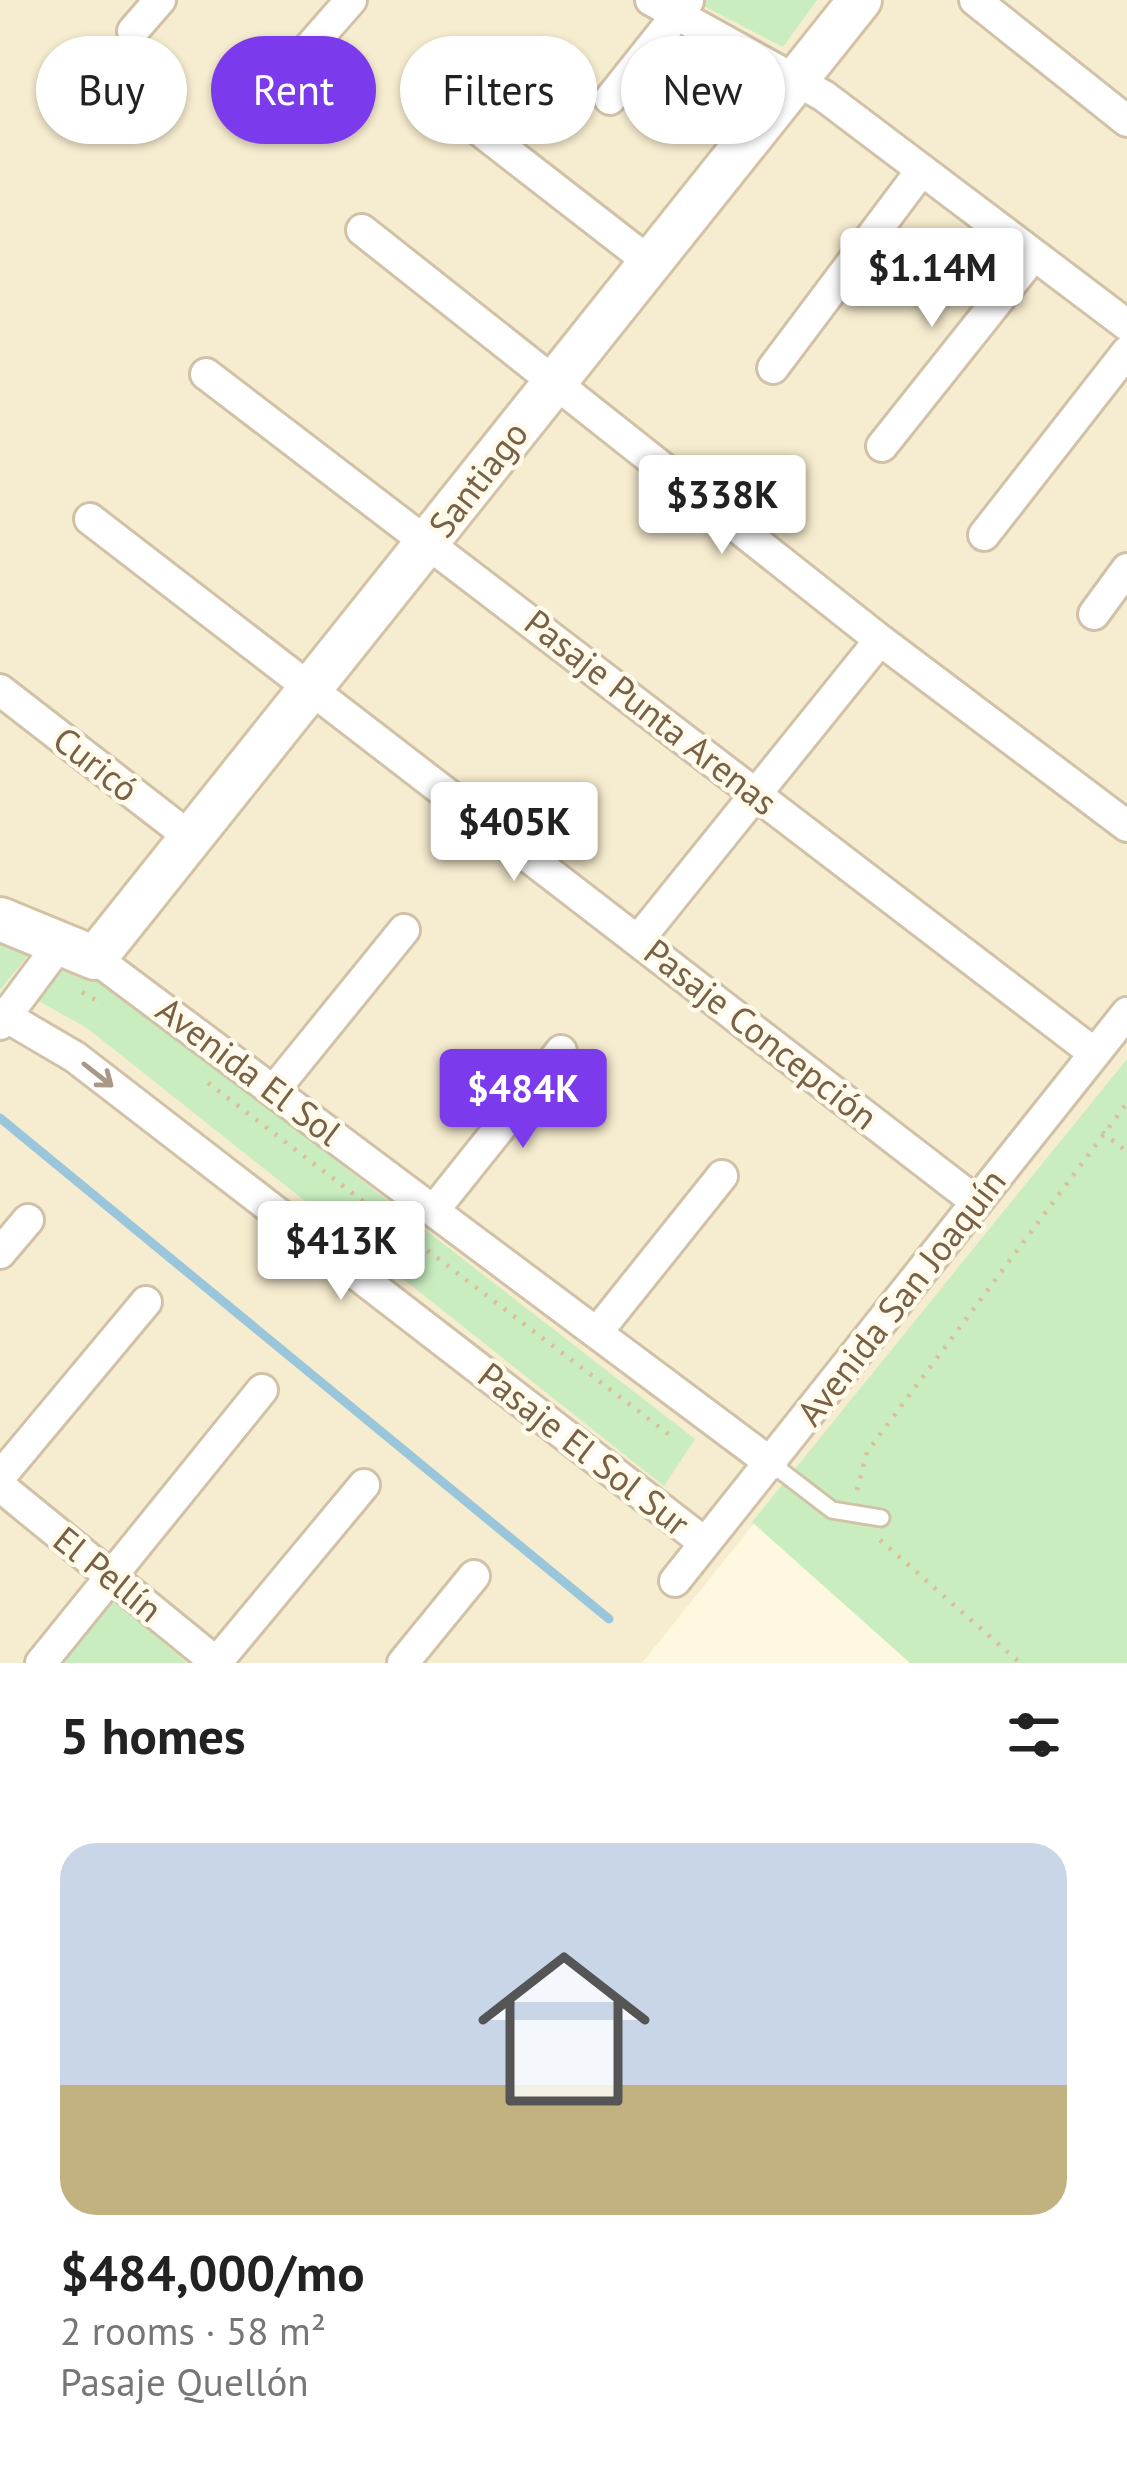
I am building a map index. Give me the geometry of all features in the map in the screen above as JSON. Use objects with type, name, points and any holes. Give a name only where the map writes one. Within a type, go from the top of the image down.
[{"type":"street","points":[[133,31],[160,0]]},
{"type":"street","points":[[320,36],[351,0]]},
{"type":"street","name":"Santiago","points":[[67,956],[191,838],[860,0]]},
{"type":"street","points":[[975,0],[1127,121]]},
{"type":"street","points":[[610,100],[672,4],[798,81],[1127,325]]},
{"type":"street","points":[[498,144],[652,264]]},
{"type":"street","points":[[773,368],[921,171]]},
{"type":"street","points":[[362,230],[880,640],[1127,826]]},
{"type":"street","points":[[882,446],[1034,255]]},
{"type":"street","points":[[984,535],[1127,352]]},
{"type":"street","name":"Pasaje Punta Arenas","points":[[206,374],[430,540],[1094,1053]]},
{"type":"street","name":"Pasaje Concepción","points":[[90,519],[974,1200]]},
{"type":"street","points":[[1094,614],[1127,569]]},
{"type":"street","points":[[639,939],[880,640]]},
{"type":"street","name":"Curicó","points":[[0,690],[191,838]]},
{"type":"street","name":"Avenida El Sol","points":[[0,919],[67,956],[275,1089],[772,1464]]},
{"type":"street","points":[[275,1089],[404,930]]},
{"type":"street","points":[[2,1017],[67,956]]},
{"type":"street","name":"Avenida San Joaquín","points":[[675,1581],[1127,1013]]},
{"type":"street","name":"Pasaje El Sol Sur","points":[[2,1017],[75,1057],[705,1543]]},
{"type":"street","points":[[434,1210],[561,1051]]},
{"type":"street","points":[[598,1331],[722,1175]]},
{"type":"street","points":[[0,1253],[28,1220]]},
{"type":"street","points":[[0,1481],[146,1302]]},
{"type":"street","points":[[41,1663],[262,1390]]},
{"type":"street","name":"El Pellín","points":[[0,1481],[216,1663]]},
{"type":"street","points":[[216,1663],[364,1485]]},
{"type":"street","points":[[403,1663],[474,1576]]},
{"type":"lane","points":[[772,1464],[832,1510],[881,1518]]},
{"type":"path","points":[[67,956],[108,1006]]},
{"type":"path","points":[[202,1078],[671,1436]]},
{"type":"path","points":[[1020,1663],[863,1525],[856,1493],[867,1452],[1127,1103]]},
{"type":"path","points":[[1102,1132],[1127,1152]]},
{"type":"shaded area","points":[[0,0],[1127,0],[1127,1059],[642,1663],[0,1663]]},
{"type":"green space","points":[[692,0],[817,0],[785,44],[785,36],[762,36]]},
{"type":"green space","points":[[0,941],[33,949],[0,990]]},
{"type":"green space","points":[[61,961],[116,990],[695,1439],[664,1486],[87,1028],[33,998]]},
{"type":"green space","points":[[1127,1059],[1127,1663],[910,1663],[752,1522]]},
{"type":"green space","points":[[100,1588],[187,1663],[40,1663]]},
{"type":"waterway","points":[[0,1118],[609,1619]]}]
